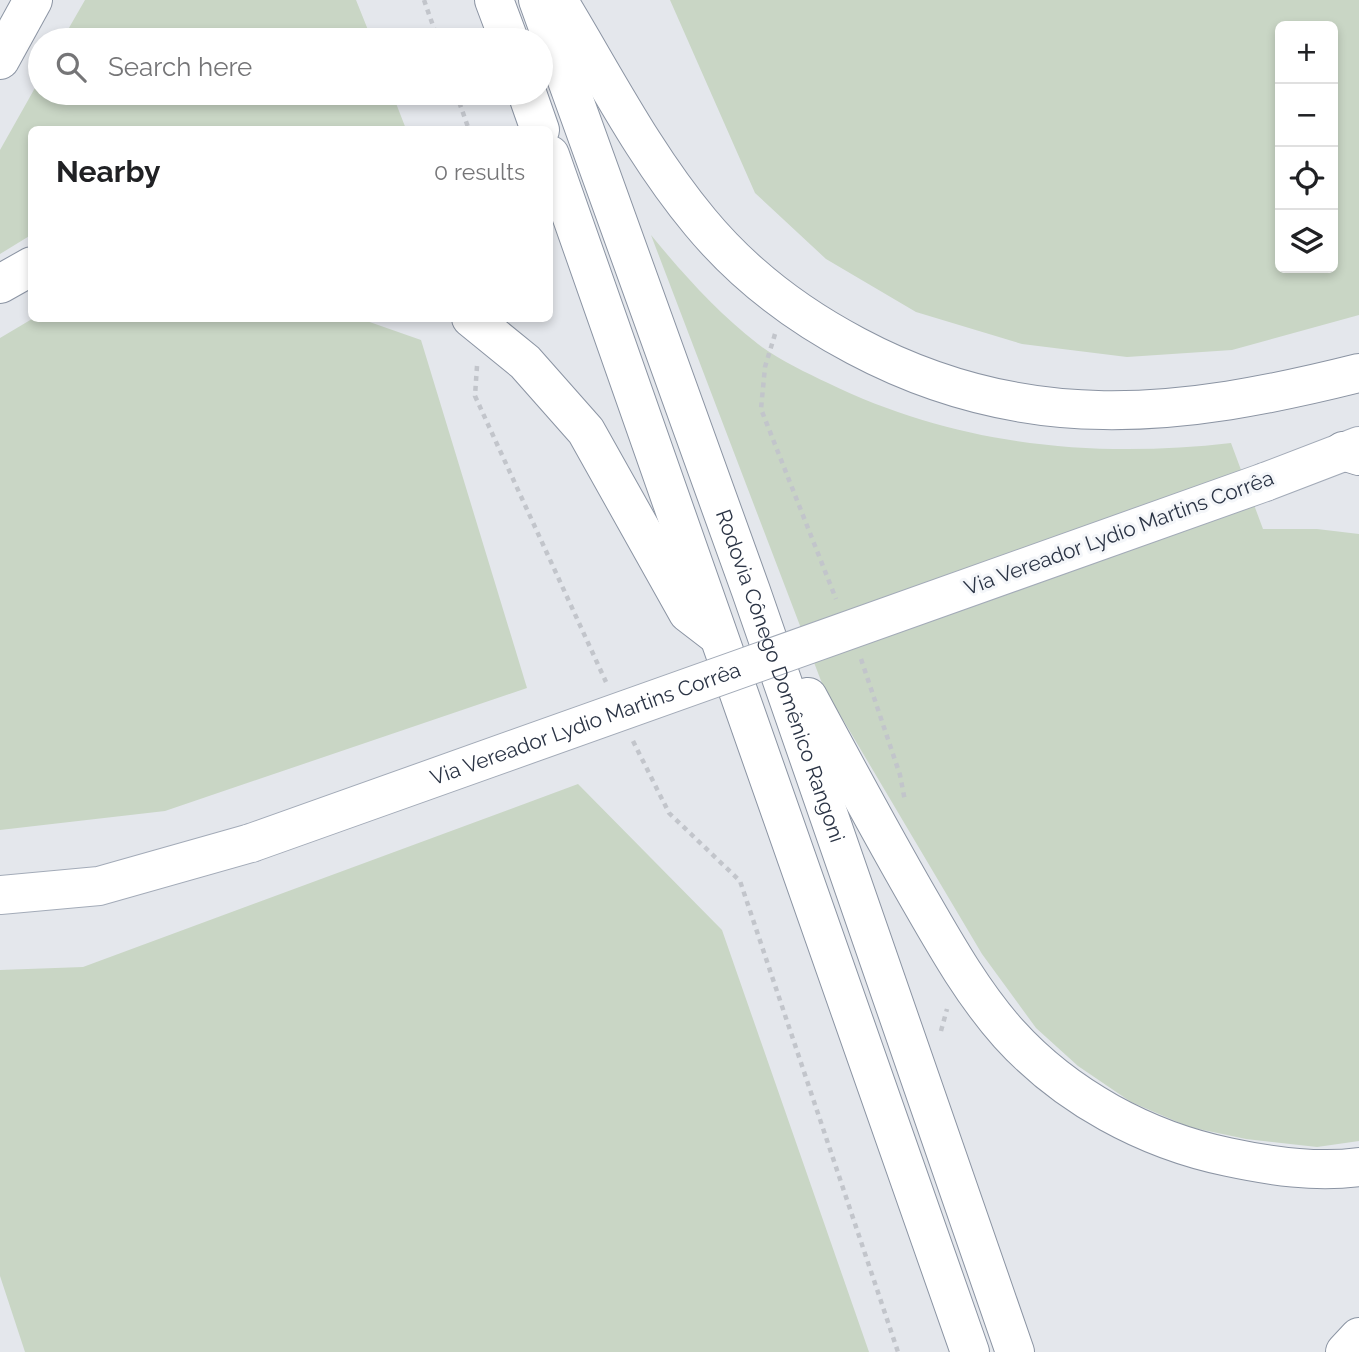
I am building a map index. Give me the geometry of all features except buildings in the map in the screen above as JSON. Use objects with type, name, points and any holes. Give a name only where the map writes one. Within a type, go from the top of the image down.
[{"type":"main road","points":[[0,60],[33,0]]},
{"type":"main road","points":[[494,0],[504,28]]},
{"type":"main road","name":"Rodovia Cônego Domênico Rangoni","points":[[538,0],[548,28]]},
{"type":"main road","points":[[558,0],[647,147],[702,225],[759,282],[786,304],[818,326],[880,358],[926,378],[1005,402],[1085,411],[1131,411],[1217,402],[1359,373]]},
{"type":"main road","name":"Rodovia Cônego Domênico Rangoni","points":[[553,42],[751,591],[1015,1352]]},
{"type":"main road","points":[[531,105],[539,126]]},
{"type":"main road","name":"Rodovia Cônego Domênico Rangoni","points":[[553,163],[970,1352]]},
{"type":"main road","points":[[0,284],[28,269]]},
{"type":"main road","points":[[480,325],[525,362],[586,431],[688,613],[722,639]]},
{"type":"main road","name":"Via Vereador Lydio Martins Corrêa","points":[[0,895],[50,893],[99,886],[251,843],[1354,451]]},
{"type":"main road","points":[[751,591],[877,826],[951,954],[1009,1034],[1058,1079],[1118,1119],[1185,1148],[1250,1162],[1317,1169],[1359,1167]]},
{"type":"main road","points":[[1345,1352],[1359,1337]]},
{"type":"path","points":[[424,0],[434,28]]},
{"type":"path","points":[[460,105],[468,126]]},
{"type":"path","points":[[480,325],[475,396],[609,690]]},
{"type":"path","points":[[633,740],[669,813],[740,881],[898,1352]]},
{"type":"green space","points":[[85,0],[356,0],[367,28],[69,28]]},
{"type":"green space","points":[[670,0],[1359,0],[1359,315],[1232,350],[1127,357],[1022,344],[916,312],[826,259],[755,193]]},
{"type":"green space","points":[[28,100],[28,105],[397,105],[405,126],[28,126],[28,237],[0,254],[0,150]]},
{"type":"green space","points":[[651,235],[702,292],[758,344],[801,370],[876,404],[925,421],[1025,442],[1127,449],[1231,443],[1263,529],[1317,529],[1359,534],[1359,1141],[1317,1147],[1246,1139],[1189,1127],[1131,1102],[1078,1066],[1036,1028],[982,954],[823,686]]},
{"type":"green space","points":[[28,321],[370,322],[421,340],[527,688],[165,811],[0,830],[0,338]]},
{"type":"green space","points":[[578,784],[722,930],[869,1352],[25,1352],[0,1276],[0,970],[83,967]]}]
